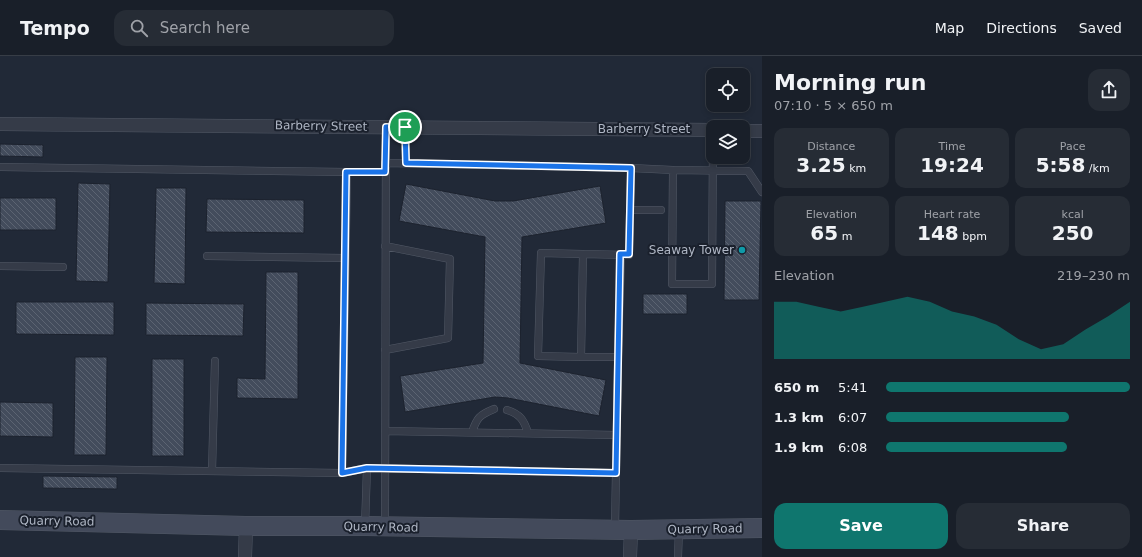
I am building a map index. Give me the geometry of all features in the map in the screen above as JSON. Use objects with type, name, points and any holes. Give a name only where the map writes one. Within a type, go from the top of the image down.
[{"type":"street","name":"Barberry Street","points":[[0,124],[706,130]]},
{"type":"street","points":[[750,131],[762,131]]},
{"type":"street","name":"Quarry Road","points":[[0,520],[246,526],[365,526],[623,530],[762,528]]},
{"type":"street","points":[[245,557],[246,526]]},
{"type":"street","points":[[623,530],[630,557]]},
{"type":"lane","points":[[385,527],[386,127]]},
{"type":"lane","points":[[405,127],[406,163]]},
{"type":"lane","points":[[385,163],[748,171],[762,192]]},
{"type":"lane","points":[[673,170],[672,284],[712,284],[713,164]]},
{"type":"lane","points":[[0,167],[385,172]]},
{"type":"lane","points":[[618,358],[538,356],[540,253],[629,254],[631,168]]},
{"type":"lane","points":[[342,473],[346,172]]},
{"type":"lane","points":[[630,210],[661,210]]},
{"type":"lane","points":[[385,246],[450,259],[448,338],[385,350]]},
{"type":"lane","points":[[581,357],[583,254]]},
{"type":"lane","points":[[620,254],[616,473],[623,530]]},
{"type":"lane","points":[[207,256],[345,258]]},
{"type":"lane","points":[[0,266],[63,267]]},
{"type":"lane","points":[[212,471],[215,361]]},
{"type":"lane","points":[[472,432],[476,421],[484,413],[494,409]]},
{"type":"lane","points":[[506,410],[516,412],[524,422],[528,434]]},
{"type":"lane","points":[[385,431],[617,435]]},
{"type":"lane","points":[[0,468],[342,473],[367,468],[385,468],[616,473]]},
{"type":"lane","points":[[365,526],[367,468]]},
{"type":"lane","points":[[678,557],[679,529]]},
{"type":"building","points":[[0,144],[43,145],[43,157],[0,156]]},
{"type":"building","points":[[78,183],[110,184],[108,282],[76,281]]},
{"type":"building","points":[[406,184],[495,201],[513,201],[600,186],[606,223],[522,237],[520,363],[606,380],[599,416],[508,398],[495,397],[405,412],[400,376],[483,363],[485,237],[399,221]]},
{"type":"building","points":[[156,188],[186,188],[185,284],[154,283]]},
{"type":"building","points":[[0,198],[56,198],[56,230],[0,230]]},
{"type":"building","points":[[207,199],[304,200],[304,233],[206,232]]},
{"type":"building","name":"Seaway Tower","points":[[725,201],[761,201],[759,300],[724,300]]},
{"type":"building","points":[[266,272],[298,272],[298,399],[237,398],[237,378],[265,379]]},
{"type":"building","points":[[643,294],[687,294],[687,314],[643,314]]},
{"type":"building","points":[[16,302],[114,302],[114,335],[16,334]]},
{"type":"building","points":[[146,303],[244,304],[243,336],[146,335]]},
{"type":"building","points":[[75,357],[107,357],[106,455],[74,455]]},
{"type":"building","points":[[152,359],[184,359],[184,456],[152,456]]},
{"type":"building","points":[[0,402],[53,403],[53,437],[0,436]]},
{"type":"building","points":[[43,476],[117,477],[117,489],[43,488]]},
{"type":"place","name":"Seaway Tower","points":[[742,250]]},
{"type":"route","points":[[386,127],[405,127],[406,163],[631,168],[629,254],[620,254],[616,473],[367,468],[342,473],[346,172],[385,172],[386,127]]}]
